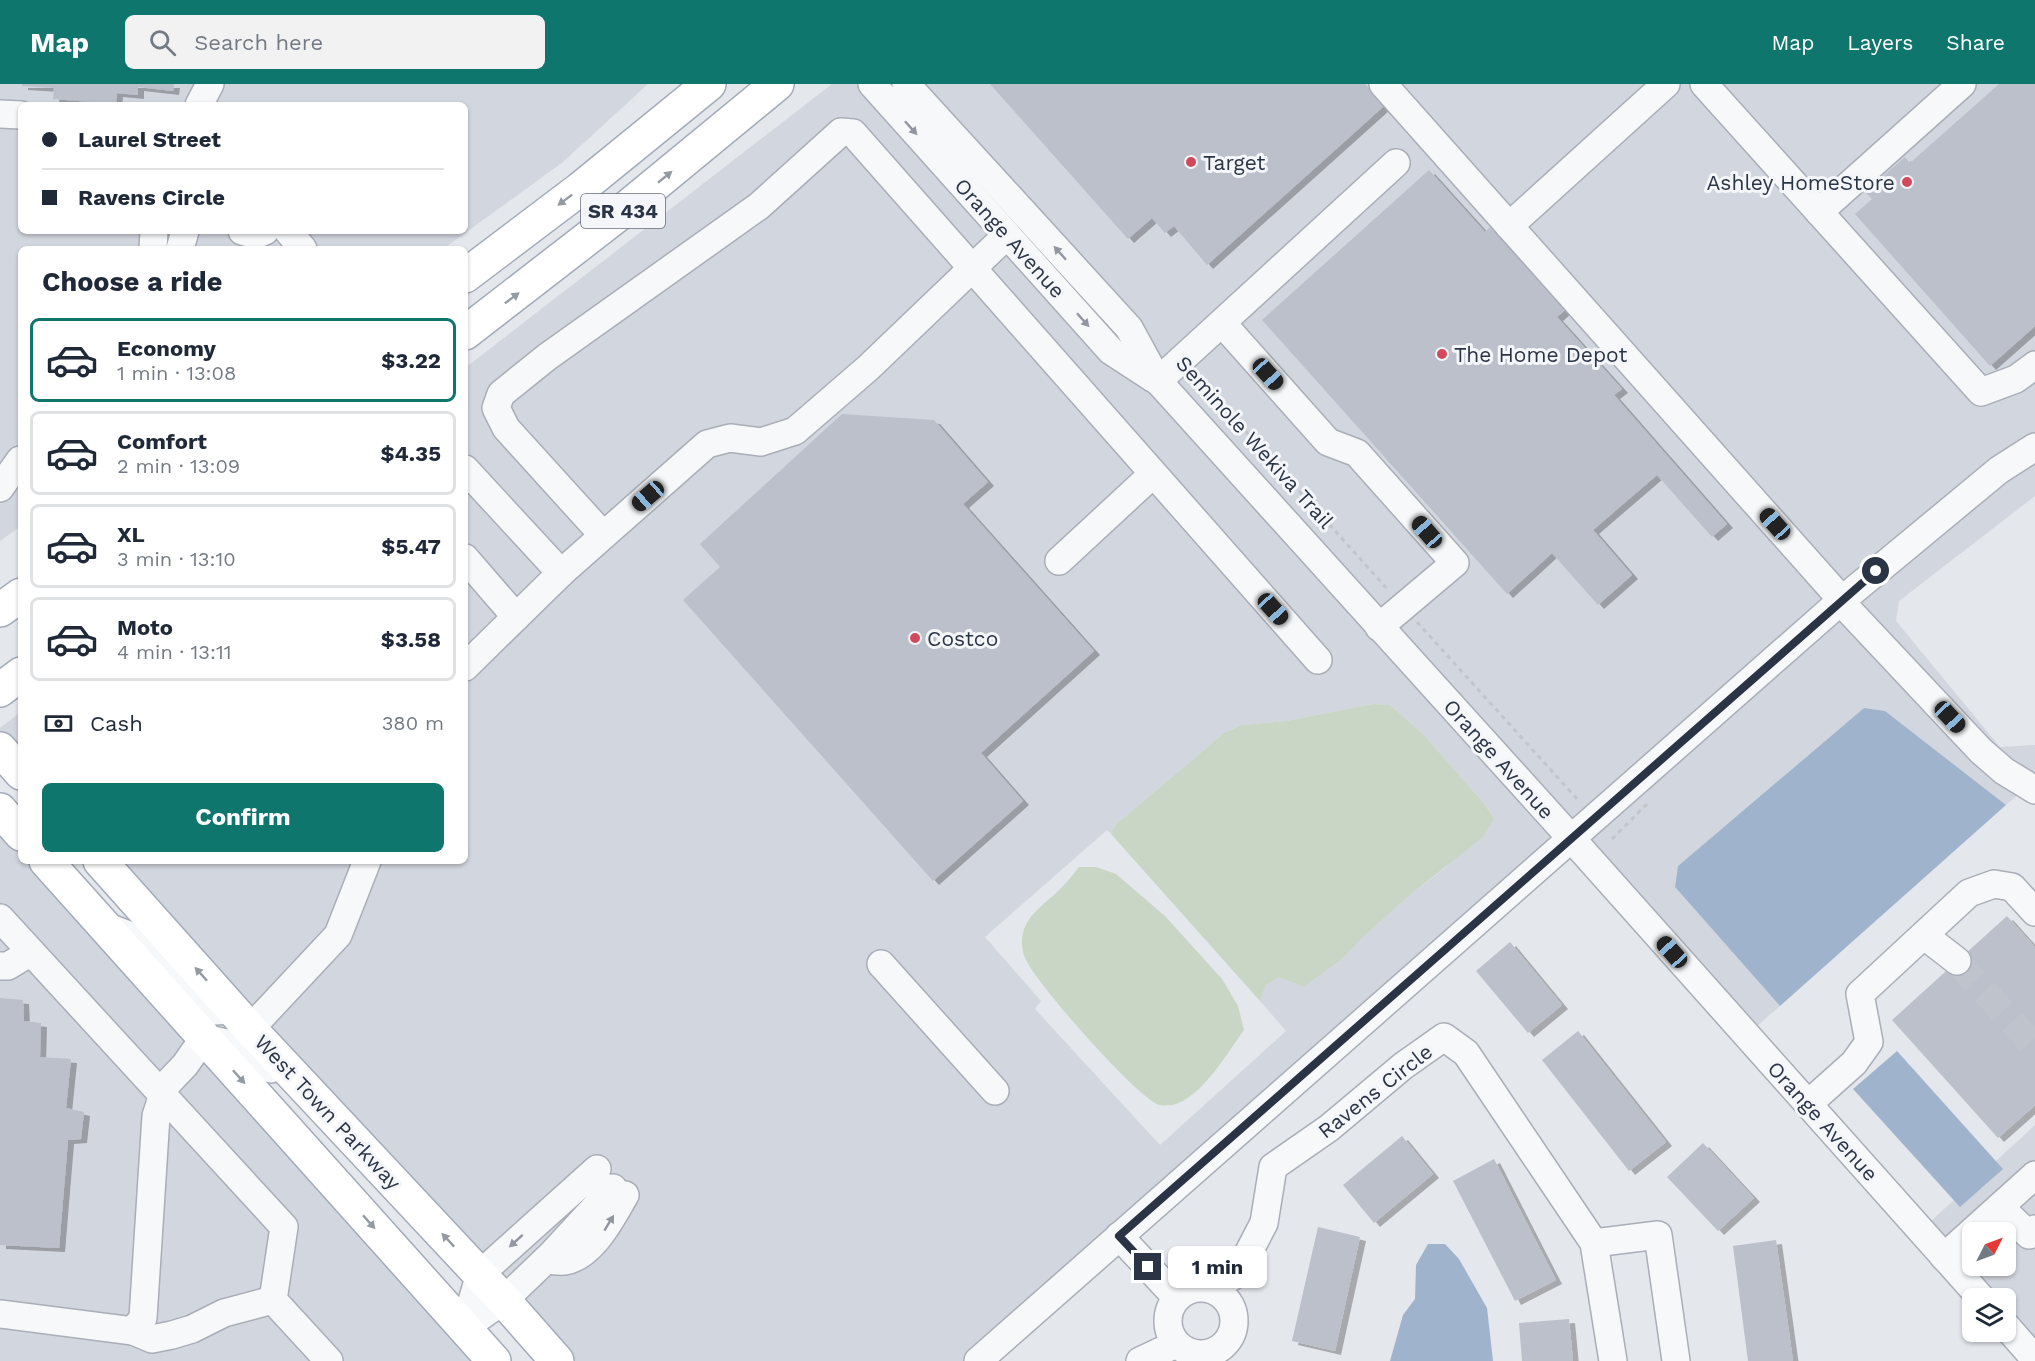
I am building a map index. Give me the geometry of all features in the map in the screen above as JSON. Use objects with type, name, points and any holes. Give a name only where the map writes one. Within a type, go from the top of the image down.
[{"type":"main road","name":"SR 434","points":[[468,274],[580,189],[709,84]]},
{"type":"main road","name":"SR 434","points":[[468,331],[624,210],[777,84]]},
{"type":"main road","points":[[0,610],[18,597]]},
{"type":"main road","points":[[0,690],[18,676]]},
{"type":"main road","points":[[0,749],[18,770]]},
{"type":"main road","points":[[0,810],[18,831]]},
{"type":"main road","name":"West Town Parkway","points":[[48,864],[495,1361]]},
{"type":"main road","name":"West Town Parkway","points":[[103,864],[242,1020],[480,1274],[557,1361]]},
{"type":"street","points":[[201,102],[210,84]]},
{"type":"street","name":"Orange Avenue","points":[[872,84],[1112,351],[1158,381]]},
{"type":"street","name":"Orange Avenue","points":[[906,84],[1129,328],[1158,381],[1571,838],[1972,1288]]},
{"type":"street","points":[[1383,84],[1841,600],[1981,751],[2004,771],[2035,790]]},
{"type":"street","points":[[1509,226],[1666,84]]},
{"type":"street","points":[[1704,84],[1981,392],[2016,379],[2035,365]]},
{"type":"street","points":[[1819,212],[1962,84]]},
{"type":"street","points":[[0,114],[18,115]]},
{"type":"street","points":[[603,535],[506,428],[496,408],[501,394],[547,357],[759,206],[841,132],[853,133],[1318,660]]},
{"type":"street","points":[[1158,381],[1396,163]]},
{"type":"street","points":[[290,234],[300,246]]},
{"type":"street","points":[[468,664],[561,573],[707,444],[730,438],[761,442],[795,431],[868,368],[1007,235]]},
{"type":"street","points":[[1222,323],[1328,442],[1357,453],[1455,563],[1379,627]]},
{"type":"street","points":[[978,1361],[1841,600],[1999,470],[2035,447]]},
{"type":"street","points":[[0,488],[14,459]]},
{"type":"street","points":[[468,472],[561,573]]},
{"type":"street","points":[[1059,561],[1153,474]]},
{"type":"street","points":[[468,561],[516,617]]},
{"type":"street","points":[[102,925],[139,939],[196,1001],[214,1011],[242,1020],[338,935],[366,864]]},
{"type":"street","points":[[1808,1104],[1854,1063],[1869,1042],[1860,994],[1969,893],[1994,884],[2012,887],[2035,912]]},
{"type":"street","points":[[0,918],[284,1227],[273,1300]]},
{"type":"street","points":[[1922,937],[1930,940],[1957,961]]},
{"type":"street","points":[[0,966],[8,966],[31,952]]},
{"type":"street","points":[[881,964],[995,1091]]},
{"type":"street","name":"Ravens Circle","points":[[1177,1298],[1194,1288],[1212,1289],[1238,1273],[1264,1223],[1273,1167],[1329,1128],[1403,1066],[1444,1037],[1466,1053],[1594,1243],[1613,1361]]},
{"type":"street","points":[[134,1331],[144,1318],[156,1116],[166,1084],[185,1065],[204,1038],[253,1049],[322,1125],[350,1135]]},
{"type":"street","points":[[1944,1257],[2035,1175]]},
{"type":"street","points":[[612,1184],[546,1260],[504,1300],[464,1328],[480,1274],[612,1184]]},
{"type":"street","points":[[2000,1207],[2029,1235],[2035,1229]]},
{"type":"street","points":[[1594,1243],[1658,1235],[1676,1361]]},
{"type":"street","points":[[1119,1236],[1177,1298],[1169,1310],[1168,1328],[1176,1344],[1191,1353],[1209,1354],[1224,1346],[1233,1332],[1234,1314],[1226,1298],[1212,1289]]},
{"type":"street","points":[[0,1314],[134,1331],[153,1339],[192,1329],[224,1313],[273,1300]]},
{"type":"street","points":[[273,1300],[329,1361]]},
{"type":"street","points":[[2016,1337],[2035,1359]]},
{"type":"street","points":[[1140,1361],[1176,1344]]},
{"type":"path","name":"Seminole Wekiva Trail","points":[[1182,360],[1578,800]]},
{"type":"shaded area","points":[[0,84],[648,84],[563,162],[468,231],[468,102],[18,102],[18,234],[464,234],[447,246],[18,246],[18,528],[0,541]]},
{"type":"shaded area","points":[[832,84],[873,84],[1556,838],[963,1361],[572,1361],[518,1300],[542,1250],[537,1250],[536,1256],[506,1286],[118,864],[468,864],[468,366]],"holes":[[[1373,704],[1390,705],[1422,733],[1482,801],[1494,818],[1445,868],[1410,895],[1341,960],[1304,987],[1279,976],[1266,985],[1260,1001],[1286,1031],[1160,1145],[1035,1009],[1041,1001],[985,937],[1107,830],[1111,834],[1114,826],[1224,733],[1242,725],[1286,721]]]},
{"type":"shaded area","points":[[903,84],[2035,84],[2035,436],[1573,824]]},
{"type":"shaded area","points":[[2035,458],[2035,496],[1899,601],[1896,621],[2000,747],[2035,745],[2035,780],[2006,805],[1885,711],[1864,708],[1678,866],[1675,887],[1780,1006],[1755,1028],[1585,838],[1848,607]]},
{"type":"shaded area","points":[[18,714],[18,753],[0,733],[0,728]]},
{"type":"shaded area","points":[[0,827],[18,847],[18,864],[34,864],[480,1361],[0,1361]]},
{"type":"shaded area","points":[[2035,1125],[2035,1342],[2016,1320],[2016,1288],[1987,1288],[1976,1276],[2016,1276],[2016,1222],[1962,1222],[1962,1260],[1929,1223]]},
{"type":"green space","points":[[1373,704],[1390,705],[1422,733],[1482,801],[1494,818],[1483,837],[1410,895],[1341,960],[1304,987],[1279,977],[1266,985],[1260,1001],[1111,834],[1114,826],[1224,733],[1242,725],[1286,721]]},
{"type":"green space","points":[[1079,867],[1096,867],[1116,874],[1165,916],[1222,979],[1238,1006],[1244,1030],[1213,1074],[1183,1101],[1172,1105],[1159,1105],[1130,1082],[1048,992],[1026,960],[1022,943],[1026,926],[1035,913],[1059,891]]},
{"type":"water","points":[[1864,708],[1885,711],[2006,805],[1780,1006],[1675,887],[1678,866]]},
{"type":"water","points":[[1897,1051],[2003,1169],[1960,1207],[1853,1089]]},
{"type":"water","points":[[1428,1244],[1445,1244],[1459,1259],[1487,1308],[1493,1361],[1390,1361],[1403,1315],[1415,1299],[1416,1265]]},
{"type":"building","points":[[22,84],[174,84],[173,91],[138,87],[138,95],[117,93],[116,102],[53,99],[54,88],[22,86]]},
{"type":"building","name":"Target","points":[[990,84],[1365,84],[1384,106],[1207,265],[1174,226],[1165,233],[1152,218],[1128,239]]},
{"type":"building","points":[[1999,84],[2035,84],[2035,326],[1990,366],[1855,214],[1872,199],[1865,192],[1905,157],[1910,163]]},
{"type":"building","name":"The Home Depot","points":[[1429,170],[1485,232],[1490,227],[1565,310],[1557,317],[1622,389],[1614,395],[1727,524],[1712,537],[1657,475],[1593,530],[1632,575],[1598,605],[1552,553],[1507,594],[1262,320]]},
{"type":"building","points":[[842,414],[934,420],[988,482],[963,504],[1094,651],[981,753],[1023,801],[933,881],[683,600],[720,567],[700,544]]},
{"type":"building","points":[[2007,916],[2035,947],[2035,1105],[1998,1138],[1892,1020]]},
{"type":"building","points":[[1510,942],[1562,1005],[1528,1033],[1476,971]]},
{"type":"building","points":[[0,998],[23,1000],[24,1021],[41,1023],[40,1057],[71,1059],[66,1108],[84,1112],[81,1139],[68,1140],[59,1248],[0,1245]]},
{"type":"building","points":[[1578,1031],[1666,1142],[1629,1171],[1542,1060]]},
{"type":"building","points":[[1402,1136],[1433,1174],[1374,1223],[1343,1185]]},
{"type":"building","points":[[1703,1143],[1754,1198],[1718,1231],[1667,1177]]},
{"type":"building","points":[[1494,1159],[1556,1280],[1515,1301],[1453,1181]]},
{"type":"building","points":[[1318,1227],[1360,1237],[1335,1351],[1292,1341]]},
{"type":"building","points":[[1776,1240],[1793,1361],[1748,1361],[1733,1246]]},
{"type":"building","points":[[1569,1319],[1573,1361],[1522,1361],[1519,1323]]},
{"type":"tunnel","points":[[1957,961],[2035,1047]]},
{"type":"place","name":"Target","points":[[1191,162]]},
{"type":"place","name":"Ashley HomeStore","points":[[1907,182]]},
{"type":"place","name":"The Home Depot","points":[[1442,354]]},
{"type":"place","name":"Costco","points":[[915,638]]},
{"type":"route","points":[[1148,1267],[1119,1236],[1876,571]]}]
